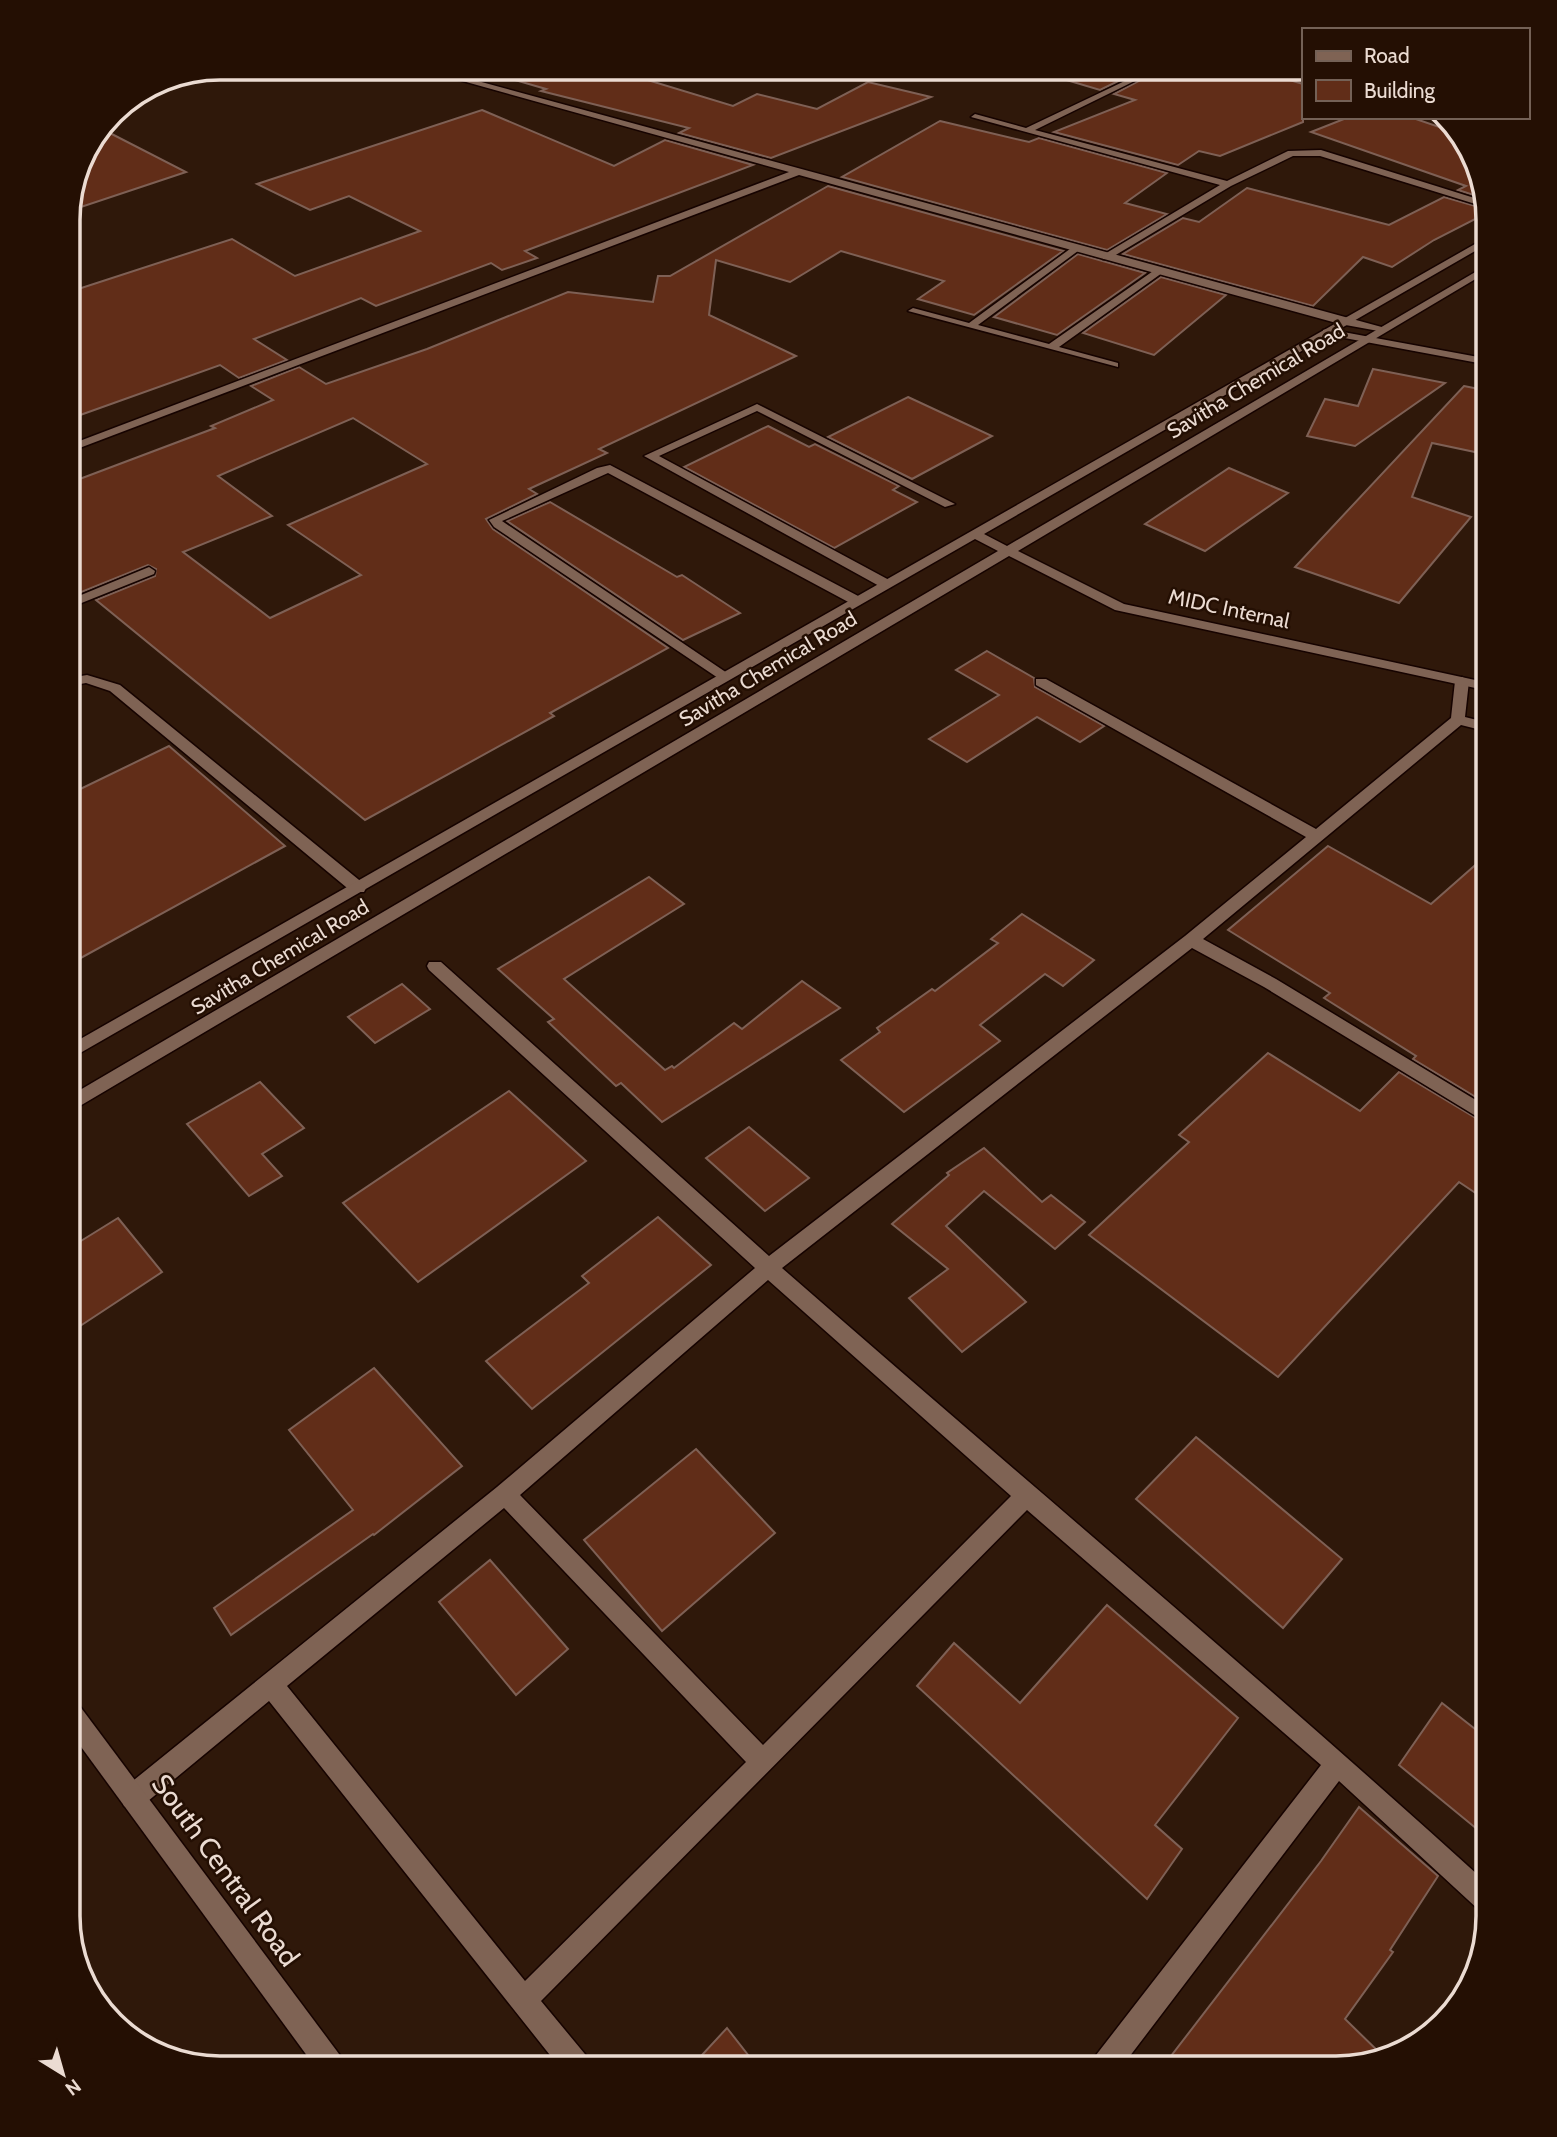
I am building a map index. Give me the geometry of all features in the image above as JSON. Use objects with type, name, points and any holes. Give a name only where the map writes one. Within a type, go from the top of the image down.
[{"type":"main road","points":[[468,81],[1344,322],[1384,329]]},
{"type":"main road","points":[[1027,131],[1129,81]]},
{"type":"main road","points":[[975,117],[1227,184]]},
{"type":"main road","points":[[1106,257],[1227,184],[1291,153],[1321,153],[1475,201]]},
{"type":"main road","points":[[81,444],[798,172]]},
{"type":"main road","name":"Savitha Chemical Road","points":[[81,1047],[1476,246]]},
{"type":"main road","points":[[971,326],[1077,248]]},
{"type":"main road","points":[[1051,348],[1159,271]]},
{"type":"main road","name":"Savitha Chemical Road","points":[[80,1100],[1476,275]]},
{"type":"main road","points":[[914,311],[1114,365]]},
{"type":"main road","points":[[1326,332],[1476,360]]},
{"type":"main road","points":[[886,584],[650,456],[757,407],[949,504]]},
{"type":"main road","points":[[726,677],[495,520],[579,480],[611,469],[857,601]]},
{"type":"main road","name":"MIDC Internal","points":[[974,534],[1119,607],[1476,684]]},
{"type":"main road","points":[[81,599],[149,571]]},
{"type":"main road","points":[[81,680],[88,679],[115,688],[358,888]]},
{"type":"main road","points":[[133,1797],[505,1494],[768,1268],[1191,940],[1458,720],[1462,681]]},
{"type":"main road","points":[[1041,682],[1317,836]]},
{"type":"main road","points":[[1458,720],[1476,725]]},
{"type":"main road","points":[[1191,940],[1270,984],[1476,1109]]},
{"type":"main road","points":[[435,966],[768,1268],[1026,1496],[1337,1763],[1476,1890]]},
{"type":"main road","points":[[505,1494],[763,1762]]},
{"type":"main road","points":[[525,1999],[1026,1496]]},
{"type":"main road","points":[[271,1685],[570,2056]]},
{"type":"main road","name":"South Central Road","points":[[80,1725],[323,2056]]},
{"type":"main road","points":[[1113,2056],[1337,1763]]},
{"type":"building","points":[[518,81],[651,81],[733,106],[757,94],[817,109],[868,82],[931,97],[771,158],[679,133],[689,128],[541,91],[546,89]]},
{"type":"building","points":[[1070,81],[1118,81],[1100,90]]},
{"type":"building","points":[[1138,81],[1293,81],[1302,84],[1303,122],[1220,156],[1199,151],[1178,165],[1054,132],[1135,100],[1114,94]]},
{"type":"building","points":[[482,110],[614,166],[665,140],[753,165],[525,251],[537,258],[502,270],[491,263],[376,306],[361,298],[254,339],[287,360],[239,378],[220,365],[81,415],[81,288],[232,239],[295,276],[420,231],[349,196],[310,210],[257,184]]},
{"type":"building","points":[[1344,119],[1416,119],[1442,128],[1458,150],[1474,195],[1458,190],[1466,186],[1311,132]]},
{"type":"building","points":[[940,121],[1029,142],[1039,138],[1167,173],[1125,203],[1167,214],[1107,250],[842,177]]},
{"type":"building","points":[[111,134],[186,172],[81,207],[91,167]]},
{"type":"building","points":[[828,186],[1063,251],[974,315],[918,299],[944,281],[841,251],[790,282],[716,260],[709,315],[796,356],[599,449],[607,453],[529,489],[537,494],[486,519],[493,529],[668,648],[550,713],[554,716],[365,820],[96,600],[155,576],[156,569],[148,565],[81,592],[81,479],[215,428],[211,426],[273,400],[251,386],[299,367],[326,384],[427,349],[568,292],[653,302],[658,276],[670,276]],"holes":[[[353,418],[427,464],[288,525],[361,575],[270,618],[183,552],[272,516],[218,476]]]},
{"type":"building","points":[[1247,188],[1389,225],[1444,197],[1475,206],[1476,219],[1434,240],[1392,267],[1363,257],[1313,306],[1123,254],[1183,218],[1199,222]]},
{"type":"building","points":[[1078,254],[1145,273],[1057,335],[994,317]]},
{"type":"building","points":[[1161,277],[1226,295],[1154,355],[1083,333]]},
{"type":"building","points":[[1373,369],[1445,383],[1355,446],[1307,436],[1325,399],[1358,406]]},
{"type":"building","points":[[1464,386],[1476,388],[1476,452],[1432,443],[1412,497],[1471,517],[1399,603],[1295,567]]},
{"type":"building","points":[[908,397],[992,436],[912,479],[828,437]]},
{"type":"building","points":[[768,426],[809,447],[815,444],[899,486],[893,490],[917,502],[834,548],[684,467]]},
{"type":"building","points":[[1229,468],[1288,493],[1205,551],[1145,524]]},
{"type":"building","points":[[550,502],[677,577],[682,575],[740,613],[683,640],[507,521]]},
{"type":"building","points":[[987,651],[1034,678],[1035,687],[1104,726],[1080,742],[1037,717],[967,762],[929,739],[999,695],[956,670]]},
{"type":"building","points":[[169,746],[285,846],[81,958],[81,789]]},
{"type":"building","points":[[1328,846],[1431,904],[1476,864],[1476,1097],[1413,1059],[1416,1056],[1324,998],[1330,993],[1228,930]]},
{"type":"building","points":[[649,877],[684,904],[564,979],[665,1070],[672,1066],[674,1068],[734,1023],[742,1029],[802,981],[840,1008],[662,1122],[621,1083],[616,1086],[548,1022],[554,1019],[498,969]]},
{"type":"building","points":[[1022,914],[1094,960],[1063,986],[1045,974],[980,1025],[1000,1041],[904,1112],[841,1060],[880,1032],[877,1028],[932,989],[935,991],[998,943],[991,939]]},
{"type":"building","points":[[402,984],[430,1009],[375,1043],[348,1017]]},
{"type":"building","points":[[1268,1053],[1360,1111],[1399,1072],[1476,1118],[1476,1193],[1459,1182],[1278,1377],[1089,1235],[1189,1142],[1179,1135]]},
{"type":"building","points":[[260,1082],[304,1128],[262,1154],[282,1176],[249,1196],[187,1124]]},
{"type":"building","points":[[509,1091],[586,1161],[418,1282],[343,1203]]},
{"type":"building","points":[[749,1127],[809,1178],[765,1211],[706,1158]]},
{"type":"building","points":[[984,1148],[1042,1202],[1051,1195],[1085,1222],[1055,1249],[984,1191],[946,1226],[1026,1302],[962,1352],[909,1298],[948,1269],[892,1224],[949,1175],[947,1173]]},
{"type":"building","points":[[658,1217],[711,1265],[532,1409],[486,1361],[589,1283],[582,1276]]},
{"type":"building","points":[[118,1218],[162,1272],[80,1326],[80,1241]]},
{"type":"building","points":[[374,1368],[462,1466],[374,1535],[231,1635],[214,1608],[353,1510],[289,1430]]},
{"type":"building","points":[[1196,1437],[1342,1559],[1283,1628],[1136,1499]]},
{"type":"building","points":[[696,1449],[775,1533],[662,1631],[584,1540]]},
{"type":"building","points":[[490,1560],[568,1649],[516,1695],[439,1602]]},
{"type":"building","points":[[1107,1605],[1238,1718],[1155,1825],[1182,1849],[1147,1899],[917,1686],[954,1643],[1020,1703]]},
{"type":"building","points":[[1442,1703],[1476,1730],[1476,1828],[1399,1765]]},
{"type":"building","points":[[1359,1807],[1438,1876],[1390,1950],[1393,1952],[1345,2019],[1377,2050],[1337,2056],[1171,2056],[1321,1861]]},
{"type":"building","points":[[727,2028],[749,2056],[701,2056]]}]
